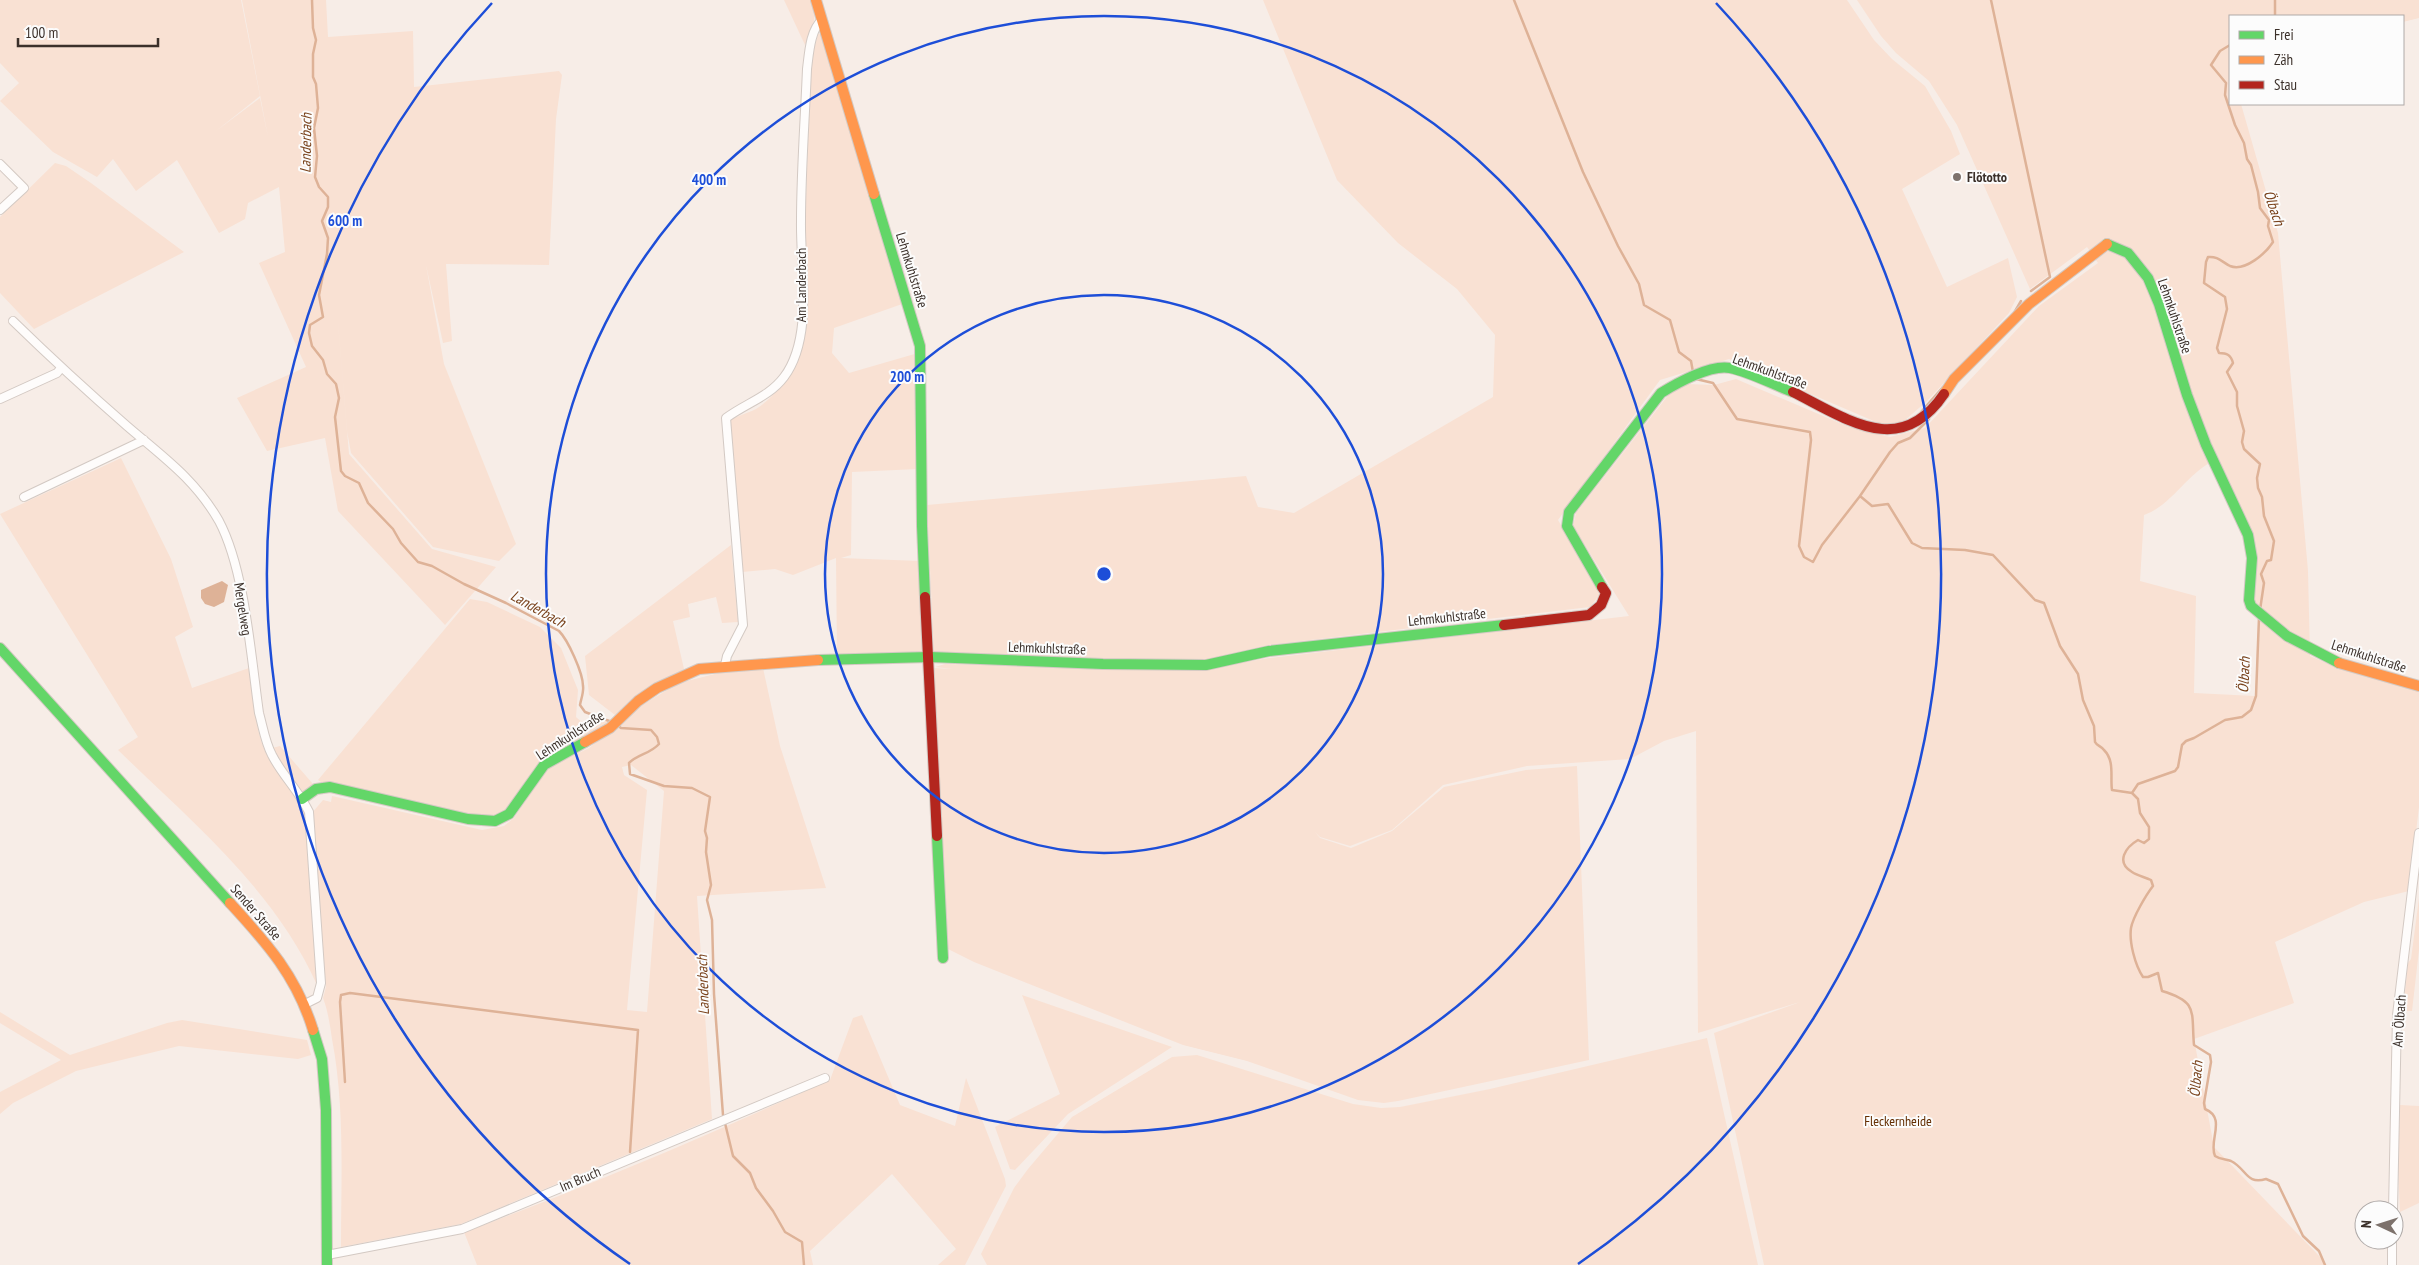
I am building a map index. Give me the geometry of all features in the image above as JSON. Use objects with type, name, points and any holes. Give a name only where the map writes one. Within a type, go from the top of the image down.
[{"type":"street","name":"Lehmkuhlstraße","points":[[816,0],[920,346],[922,526],[930,658],[935,839],[943,958]]},
{"type":"street","name":"Am Landerbach","points":[[725,665],[727,656],[743,625],[726,418],[774,389],[785,376],[799,342],[803,310],[800,220],[807,68],[810,46],[818,23],[822,20]]},
{"type":"street","points":[[0,164],[24,188],[0,210]]},
{"type":"street","name":"Lehmkuhlstraße","points":[[302,799],[316,789],[330,787],[468,818],[495,821],[509,814],[530,782],[544,766],[610,728],[638,701],[664,684],[699,669],[725,665],[930,658],[1103,664],[1206,665],[1269,651],[1589,614],[1601,605],[1606,593],[1567,526],[1569,512],[1661,393],[1678,382],[1717,368],[1730,368],[1792,392],[1856,423],[1883,430],[1905,428],[1921,420],[1935,407],[1954,379],[2029,304],[2105,244],[2110,243],[2128,253],[2148,278],[2159,304],[2187,395],[2206,445],[2248,535],[2252,558],[2249,600],[2255,610],[2270,624],[2304,647],[2341,664],[2419,686]]},
{"type":"street","name":"Mergelweg","points":[[13,320],[61,368],[177,466],[196,486],[219,522],[237,569],[259,713],[265,737],[272,755],[302,799]]},
{"type":"street","points":[[0,399],[57,373],[61,368]]},
{"type":"street","points":[[24,497],[144,440]]},
{"type":"street","name":"Sender Straße","points":[[0,648],[182,847],[253,928],[286,970],[305,1004],[322,1059],[326,1110],[327,1260]]},
{"type":"street","points":[[302,799],[309,812],[321,983],[317,998],[305,1004]]},
{"type":"street","name":"Am Ölbach","points":[[2393,1200],[2397,1015],[2419,833]]},
{"type":"street","name":"Im Bruch","points":[[327,1260],[462,1229],[825,1078]]},
{"type":"street","points":[[2392,1250],[2392,1265]]},
{"type":"green space","points":[[0,0],[241,0],[260,96],[216,131],[260,98],[268,137],[242,0],[326,0],[328,37],[413,31],[414,87],[559,71],[562,75],[556,119],[549,265],[446,264],[452,341],[443,343],[426,265],[444,364],[516,544],[499,561],[433,547],[351,453],[347,432],[349,454],[432,549],[496,567],[445,625],[338,511],[325,438],[267,451],[237,398],[306,367],[259,263],[285,252],[279,187],[248,203],[245,219],[219,233],[177,160],[136,191],[113,159],[97,177],[53,152],[0,101],[19,83],[0,63]]},
{"type":"green space","points":[[784,0],[811,0],[814,23],[805,45]]},
{"type":"green space","points":[[1263,0],[1847,0],[1874,40],[1892,59],[1925,86],[1951,131],[1960,154],[1902,189],[1947,287],[2008,258],[2017,297],[2009,313],[1927,401],[1904,421],[1883,425],[1729,359],[1660,380],[1558,520],[1601,593],[1590,607],[1268,645],[1205,660],[1104,660],[934,652],[927,505],[1246,476],[1258,507],[1294,513],[1493,397],[1495,335],[1457,289],[1398,243],[1337,180]]},
{"type":"green space","name":"Fleckernheide","points":[[1857,0],[2419,0],[2419,18],[2404,22],[2404,15],[2229,15],[2229,105],[2241,105],[2278,233],[2308,571],[2310,656],[2340,669],[2419,690],[2419,807],[2409,891],[2364,902],[2275,942],[2294,1003],[2194,1039],[2214,1147],[2323,1260],[2324,1265],[1764,1265],[1714,1033],[1800,1002],[1698,1033],[1696,731],[1664,741],[1630,759],[1527,766],[1443,785],[1392,830],[1350,846],[1320,837],[1315,832],[1320,838],[1351,848],[1392,831],[1444,787],[1526,770],[1577,766],[1589,1060],[1398,1101],[1384,1103],[1358,1100],[1247,1061],[1183,1045],[974,962],[948,949],[940,841],[934,668],[953,669],[935,667],[945,664],[1205,669],[1269,658],[1629,616],[1573,526],[1576,513],[1670,393],[1687,384],[1714,385],[1736,379],[1849,427],[1890,437],[1925,428],[2039,306],[2098,263],[2087,247],[2030,289],[1957,125],[1929,81],[1896,53],[1881,36]],"holes":[[[2216,460],[2256,557],[2254,599],[2258,620],[2255,696],[2194,693],[2196,596],[2140,581],[2144,515],[2164,504],[2197,472]]]},
{"type":"green space","points":[[818,34],[823,34],[905,303],[834,328],[832,353],[849,373],[918,353],[918,469],[852,472],[851,555],[841,558],[920,561],[924,646],[918,655],[837,656],[836,558],[793,575],[775,569],[742,572],[729,441],[731,420],[756,409],[772,396],[789,372],[801,345],[810,81],[812,56]]},
{"type":"green space","points":[[55,163],[66,166],[91,183],[184,252],[34,329],[0,293],[0,217]]},
{"type":"green space","points":[[121,458],[171,559],[193,627],[175,637],[192,688],[249,668],[253,702],[264,749],[305,813],[317,985],[299,950],[255,887],[202,830],[118,750],[138,737],[0,514]]},
{"type":"green space","points":[[731,545],[738,622],[722,623],[716,597],[688,604],[690,617],[673,621],[684,669],[636,697],[615,715],[589,695],[585,656]]},
{"type":"green space","points":[[470,599],[487,602],[540,627],[561,648],[578,690],[576,717],[586,724],[605,720],[610,722],[543,761],[501,814],[483,817],[331,783],[324,784],[318,780]]},
{"type":"green space","points":[[763,668],[780,746],[826,888],[697,896],[712,1119],[461,1224],[341,1247],[341,1117],[330,1023],[323,998],[326,987],[312,813],[323,800],[331,802],[332,796],[482,830],[504,826],[514,818],[548,768],[589,748],[642,705],[679,683],[727,671]],"holes":[[[631,765],[664,791],[647,1012],[627,1010],[647,790],[624,775],[622,767]]]},
{"type":"green space","points":[[280,746],[313,784],[302,792],[274,754],[272,748]]},
{"type":"green space","points":[[2419,898],[2419,950],[2412,1011],[2403,1011],[2408,963],[2411,959]]},
{"type":"green space","points":[[1022,995],[1172,1047],[1068,1114],[1015,1170],[1010,1169],[995,1127],[1060,1094]]},
{"type":"green space","points":[[0,1012],[70,1055],[167,1023],[182,1020],[307,1040],[311,1055],[298,1059],[179,1046],[76,1071],[13,1103],[0,1114],[0,1092],[61,1060],[0,1023]]},
{"type":"green space","points":[[862,1015],[900,1105],[955,1126],[966,1078],[1006,1186],[965,1265],[938,1265],[956,1249],[892,1174],[810,1251],[813,1265],[477,1265],[464,1232],[557,1197],[830,1080],[853,1018]]},
{"type":"green space","points":[[1707,1038],[1758,1265],[987,1265],[981,1254],[1014,1188],[1072,1117],[1172,1057],[1197,1055],[1353,1104],[1381,1108],[1400,1107],[1490,1089]]},
{"type":"green space","points":[[2400,1105],[2419,1106],[2419,1203],[2404,1210],[2404,1200],[2399,1200],[2398,1165]]},
{"type":"shaded area","points":[[222,581],[228,585],[224,602],[214,607],[205,604],[201,598],[201,590]]},
{"type":"waterway","name":"Landerbach","points":[[312,0],[313,28],[316,40],[313,54],[313,77],[316,84],[318,108],[314,128],[317,156],[315,177],[319,187],[328,197],[328,207],[322,221],[328,238],[327,254],[319,295],[323,317],[310,325],[309,333],[312,346],[323,360],[327,374],[336,384],[339,398],[335,417],[341,471],[345,476],[359,483],[368,503],[393,529],[401,543],[418,562],[432,566],[559,631],[571,649],[581,673],[583,693],[580,705],[585,712],[612,722]]},
{"type":"waterway","points":[[1514,0],[1583,172],[1618,246],[1639,284],[1644,305],[1670,320],[1679,352],[1691,361],[1693,372]]},
{"type":"waterway","points":[[1991,0],[2050,277],[2031,291]]},
{"type":"waterway","name":"Ölbach","points":[[2275,0],[2275,15]]},
{"type":"waterway","name":"Ölbach","points":[[2229,46],[2220,51],[2211,65],[2226,83],[2225,95],[2235,125],[2244,143],[2247,159],[2251,165],[2258,192],[2260,208],[2269,220],[2268,226],[2273,242],[2260,256],[2242,266],[2230,266],[2217,258],[2208,257],[2204,283],[2225,297],[2227,309],[2217,348],[2219,353],[2230,356],[2233,363],[2227,372],[2237,392],[2237,406],[2244,431],[2242,442],[2244,449],[2260,464],[2257,478],[2258,488],[2262,497],[2264,516],[2274,541],[2271,560],[2267,561],[2261,574],[2264,583],[2260,610]]},
{"type":"waterway","points":[[2014,313],[2021,301]]},
{"type":"waterway","points":[[1696,379],[1713,383],[1737,419],[1810,432],[1811,440],[1799,546],[1804,557],[1813,562],[1822,545],[1860,496]]},
{"type":"waterway","points":[[1921,412],[1943,387]]},
{"type":"waterway","points":[[1929,419],[1910,438],[1898,443],[1860,496],[1872,506],[1888,504],[1912,543],[1922,548],[1965,550],[1993,555],[2035,600],[2044,603],[2060,646],[2078,674],[2083,700],[2094,726],[2095,742],[2110,759],[2112,790],[2132,793]]},
{"type":"waterway","name":"Ölbach","points":[[2259,618],[2256,696],[2251,710],[2242,717],[2225,720],[2186,741],[2182,745],[2178,767],[2175,771],[2138,784],[2132,793],[2138,799],[2140,813],[2149,827],[2149,839],[2144,843],[2138,840],[2130,847],[2124,855],[2124,864],[2137,875],[2151,880],[2153,886],[2134,918],[2131,928],[2131,940],[2135,960],[2143,977],[2158,973],[2162,991],[2174,995],[2188,1004],[2192,1016],[2194,1045],[2210,1055],[2211,1062],[2204,1103],[2205,1109],[2215,1118],[2216,1130],[2213,1150],[2215,1156],[2236,1164],[2254,1180],[2266,1179],[2278,1184],[2303,1236],[2319,1251],[2325,1265]]},
{"type":"waterway","name":"Landerbach","points":[[617,725],[621,728],[651,730],[657,737],[659,744],[629,763],[630,774],[664,786],[692,788],[710,797],[705,831],[711,885],[707,900],[712,920],[714,994],[723,1115],[733,1156],[750,1173],[756,1188],[773,1211],[785,1232],[802,1242],[804,1265]]},
{"type":"waterway","points":[[345,1082],[340,1002],[341,995],[350,993],[638,1030],[630,1152]]},
{"type":"traffic: fast","points":[[874,194],[920,346],[922,526],[925,597]]},
{"type":"traffic: fast","points":[[2107,244],[2128,253],[2148,278],[2159,304],[2187,395],[2206,445],[2248,535],[2252,558],[2249,600],[2251,606],[2287,636],[2339,663]]},
{"type":"traffic: fast","points":[[1602,587],[1567,526],[1569,512],[1661,393],[1694,375],[1722,368],[1746,372],[1793,392]]},
{"type":"traffic: fast","points":[[818,660],[930,657],[1103,664],[1206,665],[1269,651],[1504,625]]},
{"type":"traffic: fast","points":[[0,648],[230,903]]},
{"type":"traffic: fast","points":[[302,799],[316,789],[330,787],[468,819],[495,821],[509,814],[544,765],[585,742]]},
{"type":"traffic: fast","points":[[937,836],[943,958]]},
{"type":"traffic: fast","points":[[313,1030],[322,1059],[326,1110],[327,1265]]},
{"type":"traffic: slow","points":[[816,0],[874,194]]},
{"type":"traffic: slow","points":[[1944,394],[1954,379],[2029,304],[2107,244]]},
{"type":"traffic: slow","points":[[585,742],[610,728],[638,701],[657,688],[699,669],[818,660]]},
{"type":"traffic: slow","points":[[2339,663],[2419,686]]},
{"type":"traffic: slow","points":[[230,903],[268,947],[289,977],[298,993],[313,1030]]},
{"type":"traffic: jam","points":[[1793,392],[1853,422],[1891,429],[1909,425],[1927,414],[1944,394]]},
{"type":"traffic: jam","points":[[1504,625],[1589,615],[1601,605],[1606,593],[1602,587]]},
{"type":"traffic: jam","points":[[925,597],[937,836]]},
{"type":"place","name":"Flötotto","points":[[1957,177]]}]
